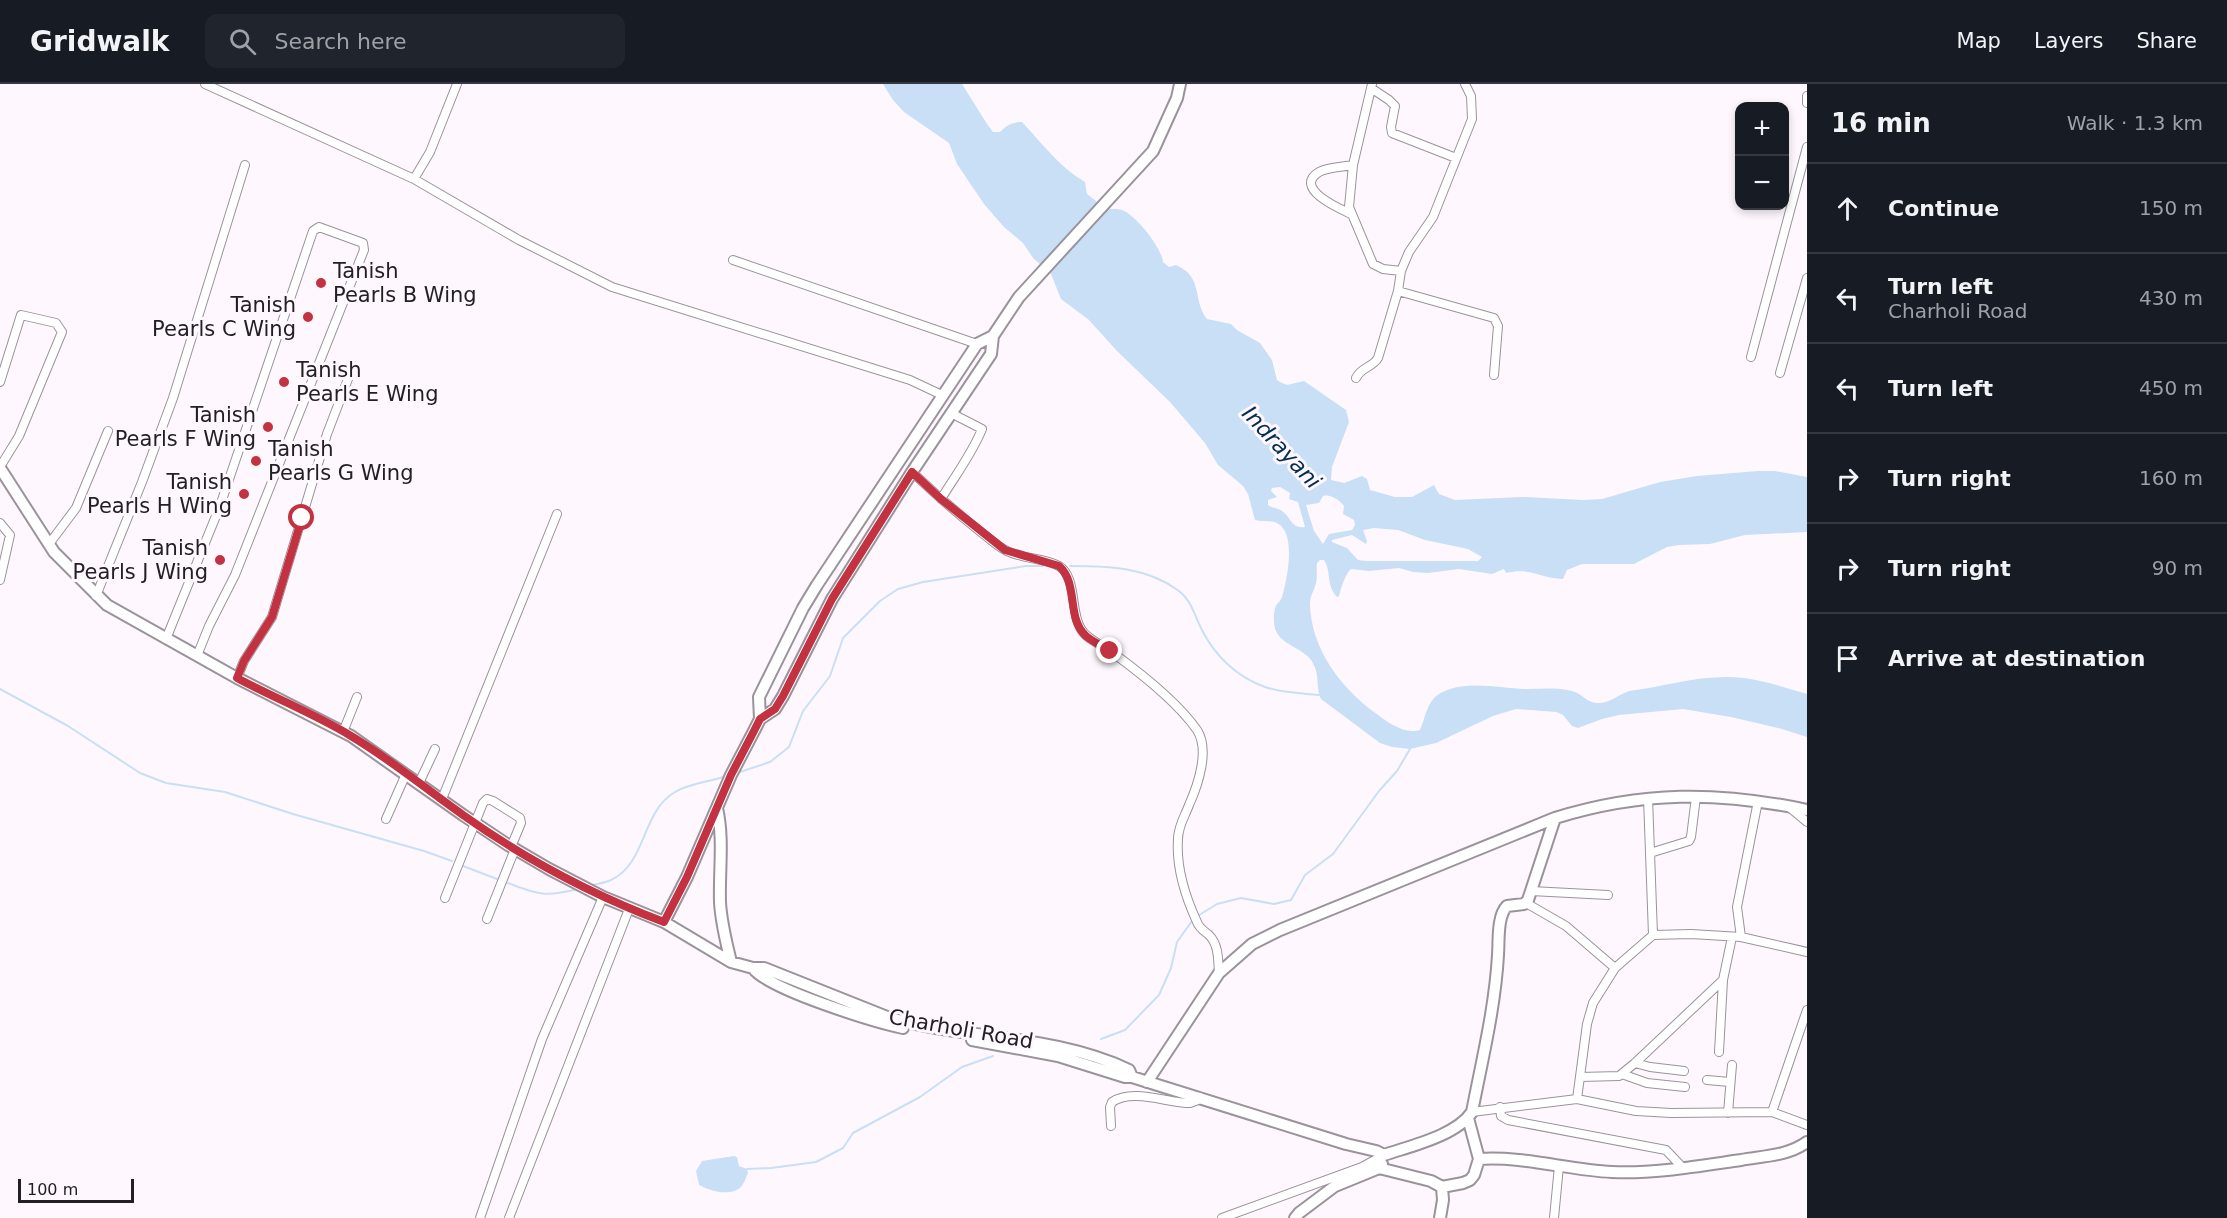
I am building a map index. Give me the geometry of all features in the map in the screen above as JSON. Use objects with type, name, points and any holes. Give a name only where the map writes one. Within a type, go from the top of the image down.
[{"type":"street","points":[[206,84],[414,179],[519,240],[612,287],[910,380],[942,395]]},
{"type":"street","points":[[414,179],[430,152],[457,84]]},
{"type":"street","points":[[760,719],[775,709],[832,599],[912,472],[991,354],[993,336],[1019,297],[1154,151],[1178,98],[1180,84]]},
{"type":"street","points":[[1356,378],[1358,372],[1375,363],[1378,358],[1398,291],[1401,271],[1409,252],[1433,216],[1472,119],[1471,96],[1465,84]]},
{"type":"street","points":[[1401,271],[1383,269],[1372,264],[1350,213],[1348,200],[1353,165],[1371,86],[1395,106],[1392,134],[1456,158]]},
{"type":"street","points":[[1807,96],[1807,103]]},
{"type":"street","points":[[1751,357],[1807,147]]},
{"type":"street","points":[[96,596],[173,398],[245,165]]},
{"type":"street","points":[[1350,213],[1317,194],[1312,187],[1312,182],[1317,173],[1353,165]]},
{"type":"street","points":[[166,639],[220,506],[313,231],[319,227],[363,243],[364,250],[235,574],[197,656]]},
{"type":"street","points":[[733,260],[977,344]]},
{"type":"street","points":[[1780,373],[1807,278]]},
{"type":"street","points":[[1398,291],[1494,318],[1498,326],[1494,375]]},
{"type":"street","points":[[0,382],[21,315],[56,323],[62,332],[19,436],[0,468]]},
{"type":"street","points":[[664,922],[760,719],[759,697],[803,608],[977,344],[993,336]]},
{"type":"street","points":[[237,678],[244,661],[272,617],[327,434],[353,366]]},
{"type":"street","points":[[941,499],[956,472],[976,445],[982,429],[951,413]]},
{"type":"street","points":[[50,544],[76,508],[108,431]]},
{"type":"street","name":"Charholi Road","points":[[0,468],[50,544],[96,596],[107,605],[237,678],[344,732],[513,848],[603,897],[664,922],[730,962],[753,968],[764,968],[887,1017],[908,1023],[960,1035],[1019,1039],[1068,1050],[1115,1064],[1129,1070],[1132,1077],[1147,1082],[1384,1155]]},
{"type":"street","points":[[912,472],[941,499],[1005,550],[1025,558],[1059,566],[1065,571],[1069,578],[1078,622],[1086,636],[1110,651],[1143,677],[1174,705],[1198,732],[1203,746],[1201,763],[1193,795],[1179,830],[1180,871],[1182,884],[1198,925],[1216,945],[1219,973]]},
{"type":"street","points":[[442,799],[556,514]]},
{"type":"street","points":[[0,523],[10,535],[0,580]]},
{"type":"street","points":[[344,732],[357,697]]},
{"type":"street","points":[[419,783],[435,749]]},
{"type":"street","points":[[386,819],[406,774]]},
{"type":"street","points":[[1147,1082],[1219,973],[1252,944],[1280,930],[1555,818],[1588,808],[1648,798],[1696,796],[1758,801],[1807,810]]},
{"type":"street","points":[[1650,853],[1689,841],[1692,837],[1696,796]]},
{"type":"street","points":[[1648,798],[1653,935]]},
{"type":"street","points":[[444,898],[483,803],[487,799],[517,815],[521,823],[487,919]]},
{"type":"street","points":[[1741,937],[1737,907],[1758,801]]},
{"type":"street","points":[[1788,806],[1807,822]]},
{"type":"street","points":[[717,807],[721,841],[720,903],[730,962]]},
{"type":"street","points":[[1526,903],[1555,818]]},
{"type":"street","points":[[1531,891],[1608,895]]},
{"type":"street","points":[[480,1218],[542,1039],[603,897]]},
{"type":"street","points":[[1295,1218],[1335,1186],[1379,1168],[1431,1181],[1442,1187],[1463,1183],[1474,1175],[1479,1159],[1470,1115],[1496,994],[1499,936],[1503,911],[1507,906],[1526,903],[1566,926],[1615,968]]},
{"type":"street","points":[[509,1218],[630,909]]},
{"type":"street","points":[[1577,1099],[1589,1013],[1599,990],[1615,968],[1653,935],[1691,934],[1741,937],[1807,952]]},
{"type":"street","points":[[1719,1052],[1723,980],[1732,937]]},
{"type":"street","points":[[1580,1077],[1622,1074],[1723,980]]},
{"type":"street","points":[[1772,1112],[1807,1010]]},
{"type":"street","points":[[1635,1063],[1684,1071]]},
{"type":"street","points":[[1728,1113],[1732,1065]]},
{"type":"street","points":[[1622,1074],[1647,1083],[1685,1087]]},
{"type":"street","points":[[1707,1080],[1731,1082]]},
{"type":"street","points":[[1111,1126],[1110,1107],[1112,1102],[1120,1098],[1139,1097],[1190,1103],[1200,1097]]},
{"type":"street","points":[[1222,1218],[1362,1167],[1384,1155],[1438,1137],[1470,1115],[1500,1107],[1577,1099],[1636,1111],[1689,1114],[1772,1112],[1807,1125]]},
{"type":"street","points":[[1500,1107],[1501,1116],[1508,1120],[1666,1150],[1682,1167]]},
{"type":"street","points":[[1479,1159],[1509,1159],[1601,1172],[1629,1173],[1778,1154],[1795,1149],[1807,1142]]},
{"type":"street","points":[[1379,1168],[1384,1155]]},
{"type":"street","points":[[1554,1218],[1559,1166]]},
{"type":"street","points":[[1440,1218],[1443,1200],[1442,1187]]},
{"type":"water","name":"Indrayani","points":[[883,84],[962,84],[993,132],[1000,132],[1010,124],[1022,122],[1059,162],[1085,182],[1087,194],[1104,207],[1122,210],[1134,218],[1153,240],[1163,262],[1169,267],[1176,265],[1191,276],[1207,319],[1231,324],[1260,343],[1272,360],[1277,380],[1280,382],[1287,385],[1304,381],[1346,410],[1349,422],[1332,467],[1331,480],[1344,483],[1362,476],[1367,479],[1370,490],[1395,497],[1412,497],[1434,485],[1439,494],[1455,500],[1522,497],[1583,500],[1602,499],[1660,482],[1697,476],[1775,471],[1807,477],[1807,532],[1745,535],[1710,544],[1667,547],[1634,564],[1582,564],[1567,570],[1563,579],[1522,571],[1506,573],[1504,569],[1492,574],[1459,569],[1428,573],[1399,568],[1369,571],[1351,569],[1337,597],[1331,587],[1326,564],[1324,560],[1320,560],[1317,563],[1316,581],[1310,601],[1312,620],[1322,651],[1350,691],[1384,719],[1408,731],[1420,730],[1435,697],[1449,689],[1459,687],[1561,689],[1572,691],[1592,702],[1600,703],[1629,691],[1715,677],[1730,677],[1760,681],[1807,694],[1807,737],[1731,717],[1683,709],[1619,715],[1578,728],[1572,726],[1563,715],[1556,712],[1516,709],[1493,716],[1436,743],[1410,749],[1380,743],[1321,699],[1316,671],[1311,660],[1282,639],[1276,631],[1275,610],[1282,597],[1289,557],[1287,536],[1283,528],[1275,522],[1255,520],[1248,494],[1243,486],[1218,465],[1205,443],[1170,402],[1117,351],[1089,320],[1061,299],[1051,274],[1033,258],[1023,243],[1004,227],[984,204],[957,164],[949,143],[904,112]],"holes":[[[1280,487],[1290,493],[1289,499],[1298,502],[1305,527],[1297,526],[1285,513],[1268,505],[1268,500],[1277,497],[1271,491],[1272,488]],[[1323,496],[1332,497],[1340,502],[1344,506],[1343,514],[1354,520],[1355,525],[1352,530],[1329,534],[1323,544],[1314,531],[1306,505],[1319,503]],[[1374,528],[1398,530],[1425,540],[1468,549],[1482,557],[1478,561],[1366,561],[1358,560],[1347,548],[1332,542],[1332,540],[1352,535],[1366,544],[1363,530]]]},
{"type":"water","points":[[737,1157],[739,1166],[747,1169],[748,1173],[741,1187],[726,1192],[714,1191],[699,1185],[696,1171],[702,1161]]},
{"type":"waterway","points":[[740,772],[770,762],[789,747],[803,711],[830,676],[843,638],[880,601],[898,589],[923,582],[1026,566],[1043,566]]},
{"type":"waterway","points":[[1070,566],[1127,569],[1167,583],[1187,599],[1207,640],[1220,657],[1245,678],[1271,689],[1319,695]]},
{"type":"waterway","points":[[0,689],[68,726],[140,773],[166,783],[225,792],[452,861]]},
{"type":"waterway","points":[[1196,917],[1217,904],[1241,898],[1274,904],[1291,900],[1305,875],[1333,854],[1379,791],[1397,771],[1410,749]]},
{"type":"waterway","points":[[589,886],[609,881],[623,872],[638,850],[656,812],[675,792],[723,777]]},
{"type":"waterway","points":[[463,866],[497,879]]},
{"type":"waterway","points":[[508,883],[542,894],[578,889]]},
{"type":"waterway","points":[[1101,1039],[1125,1030],[1159,995],[1171,968],[1177,942],[1192,921]]},
{"type":"waterway","points":[[747,1169],[816,1162],[843,1148],[853,1133],[920,1097],[962,1067],[993,1056]]},
{"type":"place","name":"Tanish Pearls B Wing","points":[[321,283]]},
{"type":"place","name":"Tanish Pearls C Wing","points":[[308,317]]},
{"type":"place","name":"Tanish Pearls E Wing","points":[[284,382]]},
{"type":"place","name":"Tanish Pearls F Wing","points":[[268,427]]},
{"type":"place","name":"Tanish Pearls G Wing","points":[[256,461]]},
{"type":"place","name":"Tanish Pearls H Wing","points":[[244,494]]},
{"type":"place","name":"Tanish Pearls J Wing","points":[[220,560]]},
{"type":"route","points":[[302,518],[272,617],[244,661],[237,678],[351,736],[463,815],[549,869],[603,897],[664,922],[687,877],[731,775],[760,719],[775,709],[794,677],[832,599],[912,472],[974,527],[1005,550],[1032,560],[1059,566],[1065,571],[1069,578],[1081,629],[1086,636],[1110,651]]}]
